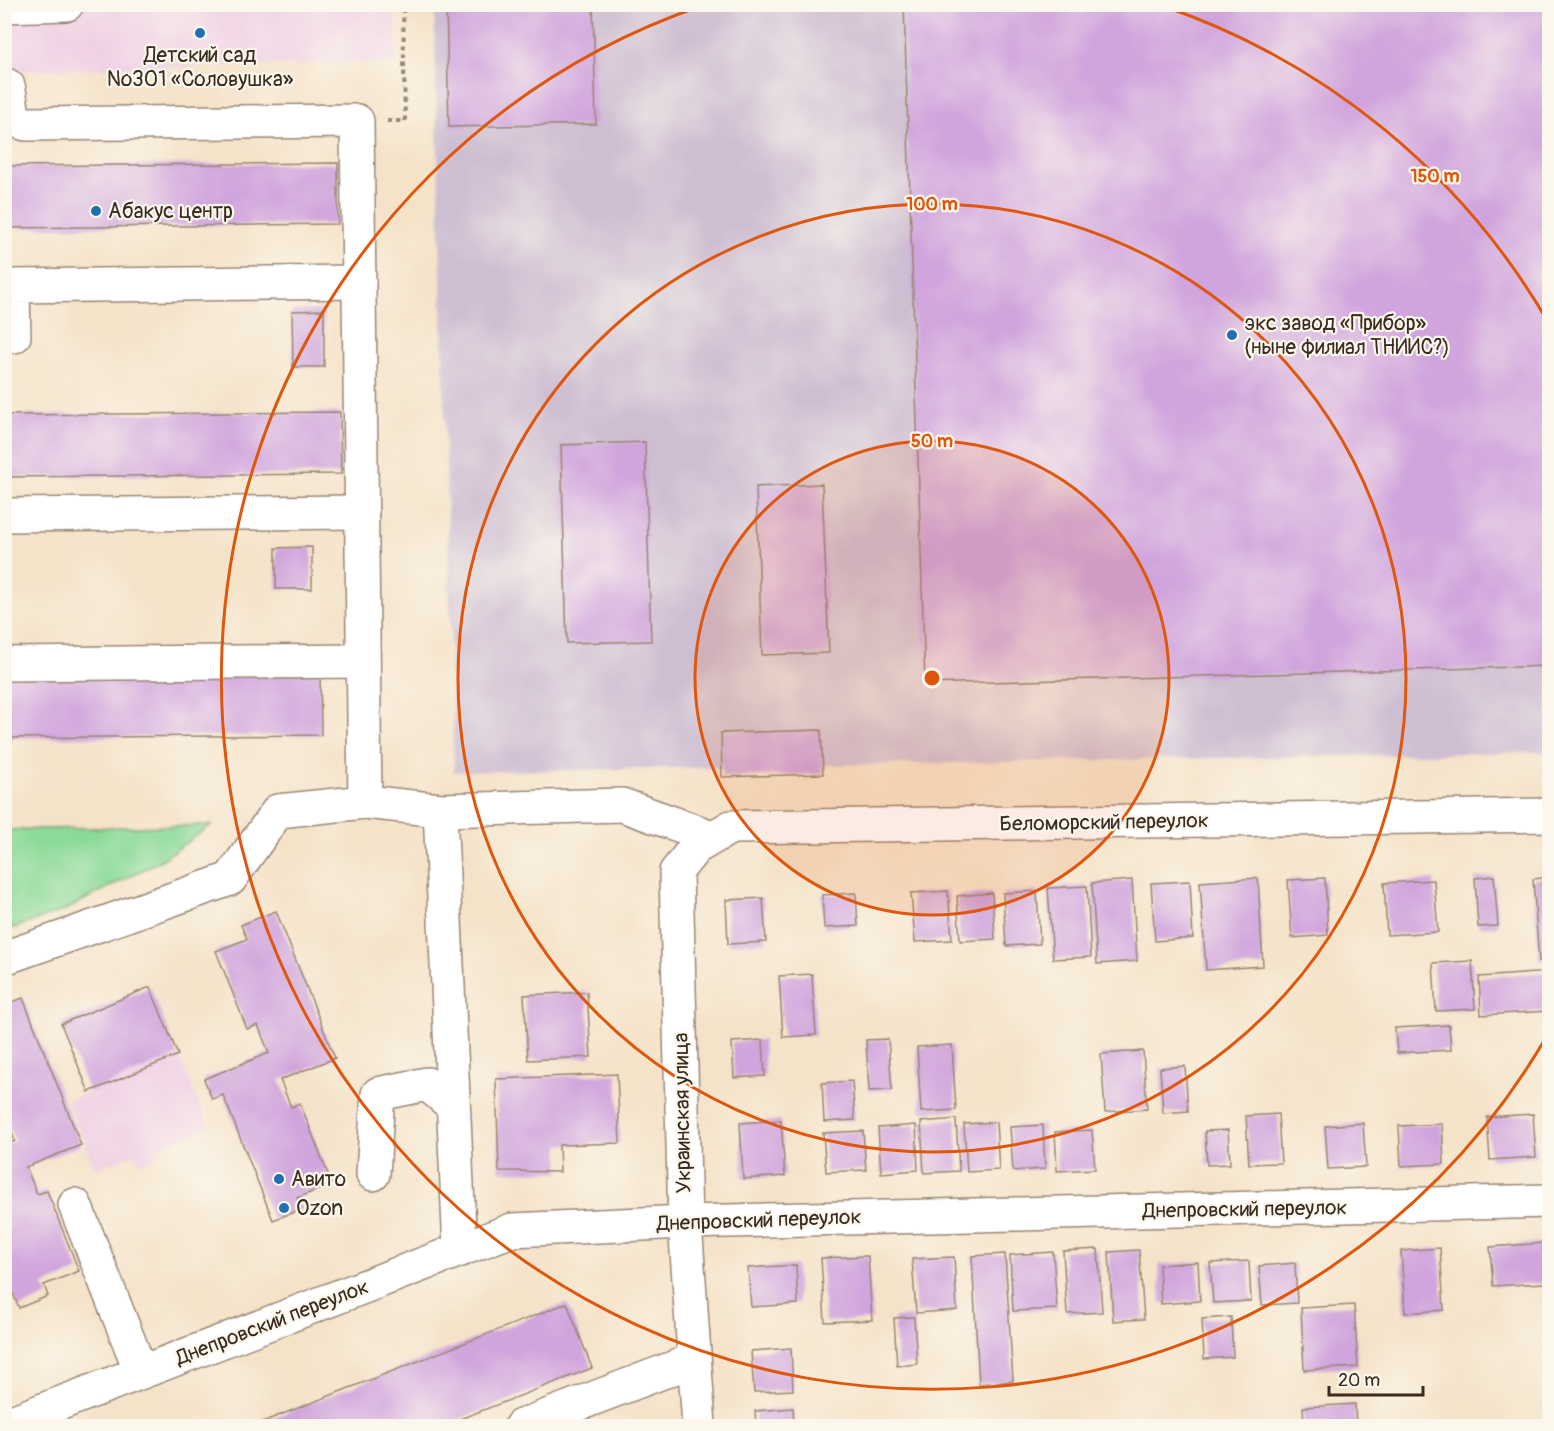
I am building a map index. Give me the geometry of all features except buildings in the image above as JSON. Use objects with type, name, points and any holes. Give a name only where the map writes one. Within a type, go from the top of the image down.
[{"type":"street","points":[[4,6],[67,4]]},
{"type":"street","points":[[4,84],[8,86],[11,94],[11,109],[16,120],[26,124],[357,121],[365,801]]},
{"type":"street","points":[[4,336],[14,336],[14,286],[359,282]]},
{"type":"street","points":[[4,515],[362,512]]},
{"type":"street","points":[[4,664],[363,661]]},
{"type":"street","points":[[4,958],[230,879],[278,811],[365,801],[440,810],[622,805],[712,837]]},
{"type":"street","points":[[440,810],[460,1250]]},
{"type":"street","name":"Беломорский переулок","points":[[676,872],[695,848],[731,827],[1550,815]]},
{"type":"street","name":"Украинская улица","points":[[676,872],[685,1222],[699,1426]]},
{"type":"street","points":[[373,1173],[378,1094],[427,1084],[453,1106]]},
{"type":"street","name":"Днепровский переулок","points":[[4,1425],[512,1230],[685,1222],[1550,1201]]},
{"type":"street","points":[[75,1205],[141,1372]]},
{"type":"street","points":[[521,1426],[694,1360]]},
{"type":"path","points":[[357,121],[405,121],[403,4]]},
{"type":"shaded area","name":"Детский сад №301 «Соловушка»","points":[[4,5],[395,5],[397,62],[5,71]]},
{"type":"shaded area","points":[[434,5],[1549,5],[1549,752],[454,772]]},
{"type":"shaded area","points":[[178,1055],[209,1127],[155,1148],[159,1156],[140,1163],[135,1154],[95,1169],[67,1101]]},
{"type":"green space","points":[[212,825],[161,860],[63,911],[5,931],[5,830]]},
{"type":"place","name":"Детский сад №301 «Соловушка»","points":[[200,33]]},
{"type":"place","name":"Абакус центр","points":[[96,211]]},
{"type":"place","name":"экс завод «Прибор» (ныне филиал ТНИИС?)","points":[[1232,335]]},
{"type":"place","name":"Авито","points":[[279,1179]]},
{"type":"place","name":"Ozon","points":[[284,1208]]}]
